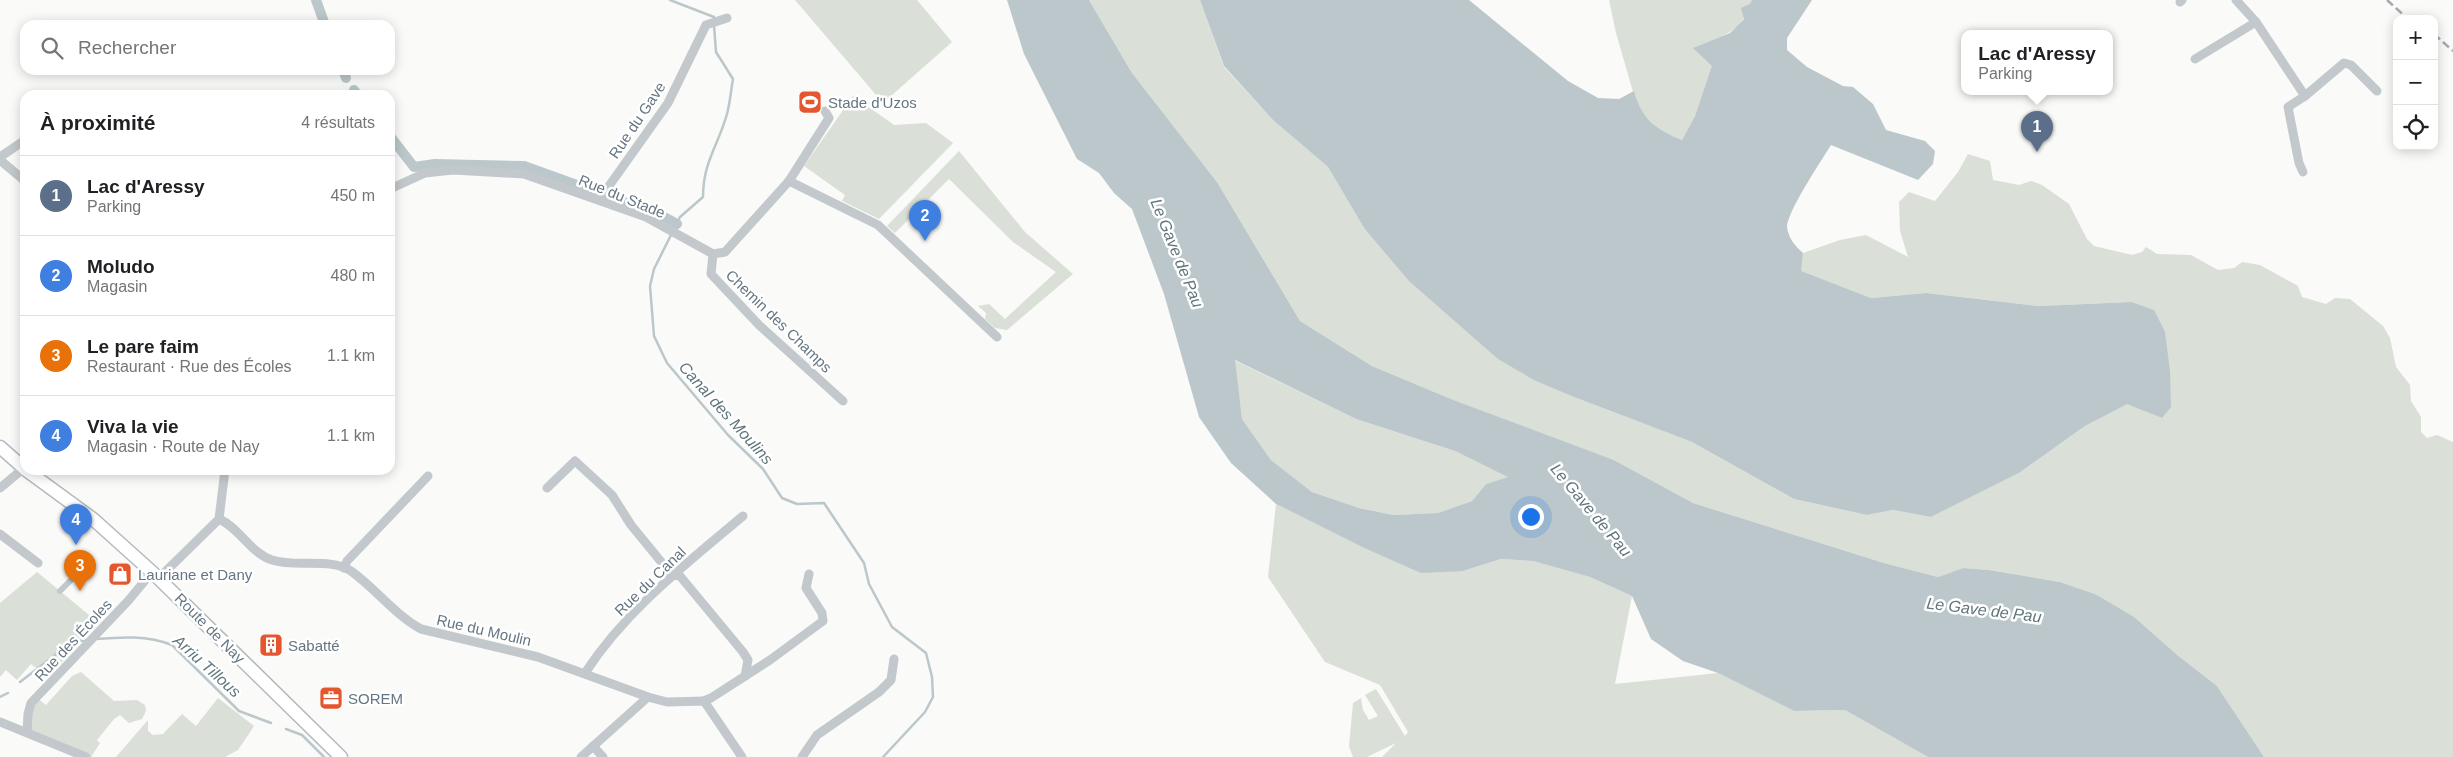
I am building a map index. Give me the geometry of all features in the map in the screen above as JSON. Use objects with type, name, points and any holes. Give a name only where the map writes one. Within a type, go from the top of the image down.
[{"type":"main road","name":"Route de Nay","points":[[0,447],[20,465]]},
{"type":"main road","name":"Route de Nay","points":[[33,475],[93,520],[156,575],[340,757]]},
{"type":"street","points":[[2236,0],[2256,22],[2306,96]]},
{"type":"street","name":"Rue du Gave","points":[[602,196],[668,103],[706,24],[723,20]]},
{"type":"street","points":[[2195,59],[2256,22]]},
{"type":"street","points":[[2303,172],[2299,164],[2288,107],[2306,96],[2344,63],[2351,65],[2377,91]]},
{"type":"street","points":[[713,254],[725,252],[788,181],[829,118],[825,111]]},
{"type":"street","points":[[20,144],[0,158],[20,176]]},
{"type":"street","name":"Rue du Stade","points":[[395,187],[425,173],[453,170],[524,174],[602,196],[646,217],[713,254]]},
{"type":"street","points":[[788,181],[878,225],[996,336]]},
{"type":"street","name":"Chemin des Champs","points":[[713,254],[711,274],[759,325],[842,401]]},
{"type":"street","points":[[547,488],[576,461],[612,495],[631,524],[672,576],[680,576],[746,656],[748,660],[745,676]]},
{"type":"street","points":[[0,488],[20,473]]},
{"type":"street","points":[[156,575],[219,519],[224,475]]},
{"type":"street","points":[[344,568],[347,561],[428,476]]},
{"type":"street","name":"Rue du Canal","points":[[585,673],[600,649],[672,576],[742,516]]},
{"type":"street","name":"Rue du Moulin","points":[[219,519],[228,522],[261,556],[275,561],[334,566],[350,570],[407,621],[421,629],[538,657],[648,697],[667,702],[704,701]]},
{"type":"street","points":[[0,534],[38,563]]},
{"type":"street","points":[[60,591],[84,567]]},
{"type":"street","points":[[742,757],[704,701],[768,662],[823,621],[822,613],[806,588],[809,574]]},
{"type":"street","name":"Rue des Écoles","points":[[27,732],[31,703],[156,575]]},
{"type":"street","points":[[746,656],[768,662]]},
{"type":"street","points":[[802,757],[817,735],[879,692],[891,680],[894,659]]},
{"type":"street","points":[[581,757],[648,697]]},
{"type":"street","points":[[0,722],[86,757]]},
{"type":"street","points":[[593,746],[602,757]]},
{"type":"shaded area","points":[[795,0],[917,0],[952,42],[883,103]]},
{"type":"shaded area","points":[[1089,0],[1200,0],[1224,67],[1273,120],[1328,167],[1364,228],[1574,397],[1692,442],[1794,499],[1867,515],[1893,510],[1931,517],[2019,473],[2085,426],[2127,403],[2162,418],[2131,302],[2039,306],[1926,293],[1871,298],[1800,271],[1803,253],[1840,240],[1866,235],[1908,257],[1900,231],[1899,202],[1909,192],[1935,201],[1958,172],[1968,154],[1990,161],[1993,180],[2019,185],[2031,181],[2042,185],[2069,204],[2087,239],[2094,246],[2132,255],[2142,252],[2146,247],[2157,254],[2191,255],[2218,270],[2234,268],[2242,262],[2260,265],[2298,286],[2302,297],[2326,304],[2335,298],[2350,299],[2383,326],[2390,338],[2396,367],[2410,385],[2411,401],[2421,417],[2421,432],[2427,438],[2437,435],[2453,442],[2453,757],[2264,757],[2217,686],[2095,594],[2060,582],[1989,570],[1963,568],[1938,577],[1884,563],[1693,503],[1614,460],[1451,399],[1372,366],[1300,321],[1217,182],[1132,73]]},
{"type":"shaded area","points":[[1609,0],[1752,0],[1742,20],[1730,32],[1694,48],[1713,66],[1695,116],[1682,140],[1661,132],[1638,109],[1616,33]]},
{"type":"shaded area","points":[[853,96],[894,125],[926,123],[953,143],[879,219],[842,201],[845,195],[804,166]]},
{"type":"shaded area","points":[[959,151],[1025,232],[1073,274],[1007,330],[995,328],[985,319],[986,313],[978,306],[989,304],[1005,319],[1056,272],[1013,242],[949,179],[895,233],[887,226]]},
{"type":"shaded area","points":[[1234,360],[1356,419],[1455,451],[1509,477],[1486,484],[1472,501],[1438,513],[1395,515],[1359,508],[1312,492],[1271,460],[1242,419]]},
{"type":"shaded area","points":[[1276,504],[1360,546],[1463,571],[1501,559],[1533,561],[1590,577],[1632,596],[1615,684],[1718,673],[1794,711],[1845,710],[1928,757],[1382,757],[1396,743],[1367,757],[1353,757],[1349,746],[1353,703],[1361,698],[1363,710],[1369,720],[1378,716],[1365,695],[1376,689],[1405,736],[1408,732],[1380,685],[1325,662],[1268,577]]},
{"type":"shaded area","points":[[37,572],[95,620],[94,626],[48,677],[31,664],[17,680],[6,670],[0,677],[0,603]]},
{"type":"shaded area","points":[[81,672],[114,701],[137,700],[145,705],[146,711],[142,719],[129,723],[120,715],[114,719],[97,740],[100,743],[91,757],[26,735],[37,698],[46,705],[72,676]]},
{"type":"shaded area","points":[[218,698],[254,726],[238,750],[225,757],[116,757],[148,720],[148,731],[153,735],[163,734],[182,714],[196,726]]},
{"type":"water","name":"Le Gave de Pau","points":[[1007,0],[1089,0],[1132,73],[1217,182],[1300,321],[1372,366],[1451,399],[1614,460],[1693,503],[1884,563],[1938,577],[1963,568],[1989,570],[2060,582],[2095,594],[2134,617],[2177,655],[2217,686],[2264,757],[1928,757],[1845,710],[1794,711],[1718,673],[1683,661],[1651,639],[1632,596],[1590,577],[1533,561],[1501,559],[1463,571],[1421,573],[1360,546],[1276,504],[1231,463],[1199,417],[1164,294],[1132,209],[1114,193],[1099,173],[1077,159],[1024,54]],"holes":[[[1235,360],[1356,419],[1455,451],[1508,477],[1486,484],[1472,501],[1438,513],[1394,515],[1359,508],[1312,492],[1271,460],[1242,419]]]},
{"type":"water","points":[[1200,0],[1469,0],[1568,81],[1598,98],[1619,99],[1634,91],[1645,116],[1657,127],[1682,140],[1695,116],[1712,66],[1693,48],[1730,33],[1744,19],[1741,8],[1750,4],[1752,0],[1812,0],[1787,38],[1787,50],[1807,67],[1843,86],[1853,87],[1873,104],[1886,130],[1925,141],[1935,151],[1933,164],[1918,180],[1831,145],[1805,186],[1788,220],[1789,235],[1803,253],[1801,271],[1871,298],[1926,293],[2039,306],[2131,302],[2154,310],[2165,332],[2170,371],[2171,407],[2162,418],[2127,404],[2085,426],[2019,473],[1931,517],[1893,510],[1867,515],[1794,499],[1692,442],[1534,380],[1498,359],[1409,281],[1364,228],[1328,167],[1273,120],[1224,66]]},
{"type":"waterway","points":[[316,0],[323,20]]},
{"type":"waterway","points":[[670,0],[714,17],[714,19]]},
{"type":"waterway","name":"Canal des Moulins","points":[[714,25],[716,52],[733,79],[729,105],[705,174],[703,197],[680,217],[654,269],[650,286],[654,336],[667,363],[728,435],[763,469],[782,498],[797,504],[824,503],[864,563],[869,584],[892,627],[926,653],[932,677],[933,697],[925,712],[883,757]]},
{"type":"waterway","points":[[395,142],[414,167],[435,164],[524,166],[660,215],[677,224]]},
{"type":"waterway","name":"Arriu Tillous","points":[[95,639],[144,638],[172,645],[239,711],[271,723]]},
{"type":"waterway","name":"Arriu Tillous","points":[[20,682],[72,642],[87,640]]},
{"type":"waterway","name":"Arriu Tillous","points":[[0,697],[8,693]]},
{"type":"waterway","name":"Arriu Tillous","points":[[286,729],[302,735],[324,757]]},
{"type":"railway","points":[[2387,0],[2404,15]]},
{"type":"railway","points":[[2438,38],[2453,51]]},
{"type":"place","name":"Stade d'Uzos","points":[[810,102]]},
{"type":"place","name":"Lac d'Aressy","points":[[2037,152]]},
{"type":"place","name":"Moludo","points":[[925,241]]},
{"type":"place","name":"Viva la vie","points":[[76,545]]},
{"type":"place","name":"Lauriane et Dany","points":[[120,574]]},
{"type":"place","name":"Le pare faim","points":[[80,591]]},
{"type":"place","name":"Sabatté","points":[[271,645]]},
{"type":"place","name":"SOREM","points":[[331,698]]}]
